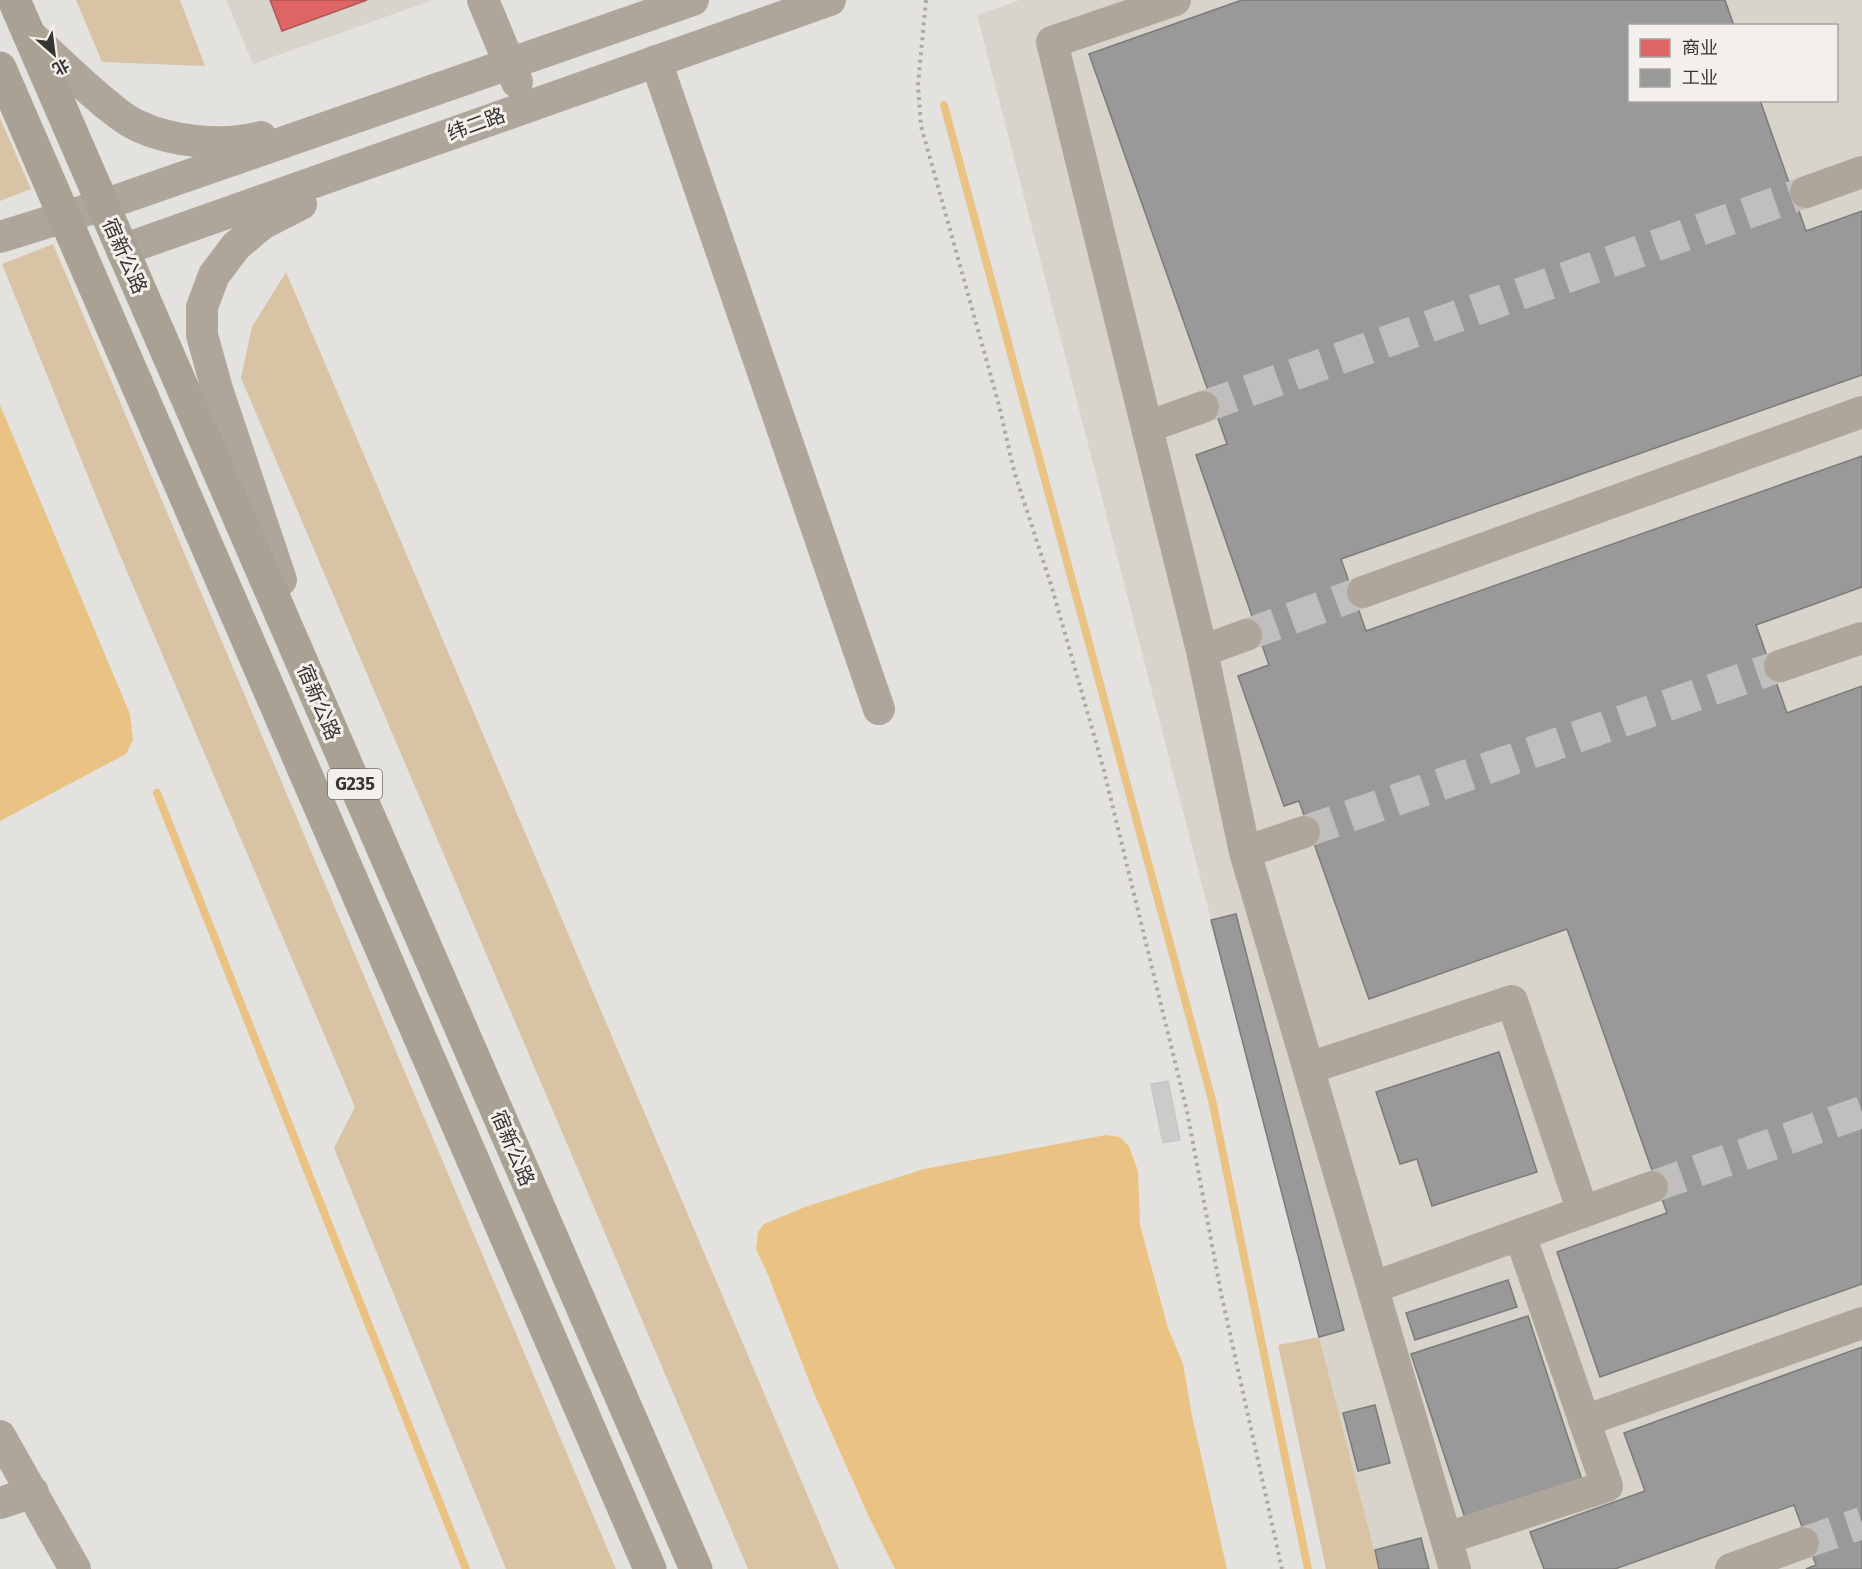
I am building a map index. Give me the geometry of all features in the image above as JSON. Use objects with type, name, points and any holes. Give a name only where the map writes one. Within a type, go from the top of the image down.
[{"type":"highway","name":"宿新公路","points":[[14,0],[696,1569]]},
{"type":"highway","name":"宿新公路","points":[[0,68],[650,1569]]},
{"type":"street","points":[[483,0],[528,106]]},
{"type":"street","points":[[0,237],[65,218],[693,0]]},
{"type":"street","name":"纬二路","points":[[122,250],[830,0]]},
{"type":"street","points":[[1175,0],[1052,42],[1202,651],[1245,852],[1455,1569]]},
{"type":"street","points":[[28,33],[85,87],[134,125],[161,134],[202,142],[246,141],[441,87]]},
{"type":"street","points":[[656,61],[879,709]]},
{"type":"street","points":[[344,759],[263,529],[217,389],[202,335],[202,307],[214,275],[236,246],[262,224],[402,151]]},
{"type":"street","points":[[1806,192],[1862,172]]},
{"type":"street","points":[[1147,427],[1203,407]]},
{"type":"street","points":[[1363,592],[1862,412]]},
{"type":"street","points":[[1202,651],[1246,635]]},
{"type":"street","points":[[1780,666],[1862,638]]},
{"type":"street","points":[[1245,852],[1304,832]]},
{"type":"street","points":[[1309,1068],[1512,1001],[1583,1212]]},
{"type":"street","points":[[1374,1287],[1652,1187]]},
{"type":"street","points":[[1447,1538],[1606,1486],[1520,1235]]},
{"type":"street","points":[[1584,1421],[1862,1323]]},
{"type":"street","points":[[0,1436],[75,1569]]},
{"type":"street","points":[[0,1503],[33,1492]]},
{"type":"street","points":[[1731,1569],[1803,1543]]},
{"type":"path","points":[[926,0],[918,85],[921,126],[999,405],[1014,471],[1052,588],[1106,778],[1187,1111],[1221,1293],[1282,1569]]},
{"type":"shaded area","points":[[76,0],[180,0],[205,66],[102,62]]},
{"type":"shaded area","points":[[226,0],[433,0],[253,64]]},
{"type":"shaded area","points":[[1020,0],[1862,0],[1862,1569],[1379,1569],[977,15]]},
{"type":"shaded area","points":[[0,118],[31,189],[0,201]]},
{"type":"shaded area","points":[[53,244],[616,1569],[506,1569],[334,1148],[355,1107],[117,548],[2,264]]},
{"type":"shaded area","points":[[286,272],[839,1569],[748,1569],[241,378],[252,327]]},
{"type":"shaded area","points":[[0,405],[130,714],[133,740],[126,754],[0,821]]},
{"type":"shaded area","points":[[1106,1135],[1120,1137],[1129,1146],[1138,1171],[1140,1225],[1168,1328],[1183,1364],[1192,1416],[1227,1569],[895,1569],[869,1517],[813,1391],[756,1249],[758,1232],[764,1224],[805,1207],[924,1169]]},
{"type":"shaded area","points":[[1319,1337],[1379,1569],[1326,1569],[1278,1345]]},
{"type":"building: 商业","points":[[270,0],[367,0],[282,31]]},
{"type":"building: 工业","points":[[1242,0],[1725,0],[1733,24],[1628,24],[1628,102],[1761,102],[1806,231],[1862,211],[1862,375],[1341,559],[1366,631],[1862,456],[1862,587],[1756,625],[1787,713],[1862,686],[1862,1284],[1600,1377],[1557,1252],[1667,1213],[1567,929],[1369,999],[1299,801],[1284,806],[1238,676],[1269,665],[1196,455],[1227,444],[1089,54]]},
{"type":"building: 工业","points":[[1236,914],[1344,1330],[1319,1337],[1211,920]]},
{"type":"building: 工业","points":[[1499,1052],[1537,1172],[1432,1206],[1417,1159],[1400,1164],[1376,1092]]},
{"type":"building: 工业","points":[[1508,1280],[1517,1307],[1415,1340],[1406,1313]]},
{"type":"building: 工业","points":[[1528,1316],[1582,1480],[1465,1518],[1411,1354]]},
{"type":"building: 工业","points":[[1862,1347],[1862,1569],[1806,1569],[1816,1565],[1794,1505],[1615,1569],[1544,1569],[1530,1532],[1645,1491],[1624,1433]]},
{"type":"building: 工业","points":[[1375,1405],[1390,1463],[1358,1471],[1343,1413]]},
{"type":"building: 工业","points":[[1421,1538],[1429,1569],[1379,1569],[1375,1550]]},
{"type":"building: 其他","points":[[1168,1081],[1180,1140],[1163,1143],[1151,1084]]},
{"type":"waterway","points":[[944,105],[1212,1100],[1308,1569]]},
{"type":"waterway","points":[[157,793],[466,1569]]},
{"type":"tunnel","points":[[1203,407],[1806,192]]},
{"type":"tunnel","points":[[1246,635],[1363,592]]},
{"type":"tunnel","points":[[1304,832],[1780,666]]},
{"type":"tunnel","points":[[1652,1187],[1862,1112]]},
{"type":"tunnel","points":[[1803,1543],[1862,1523]]}]
